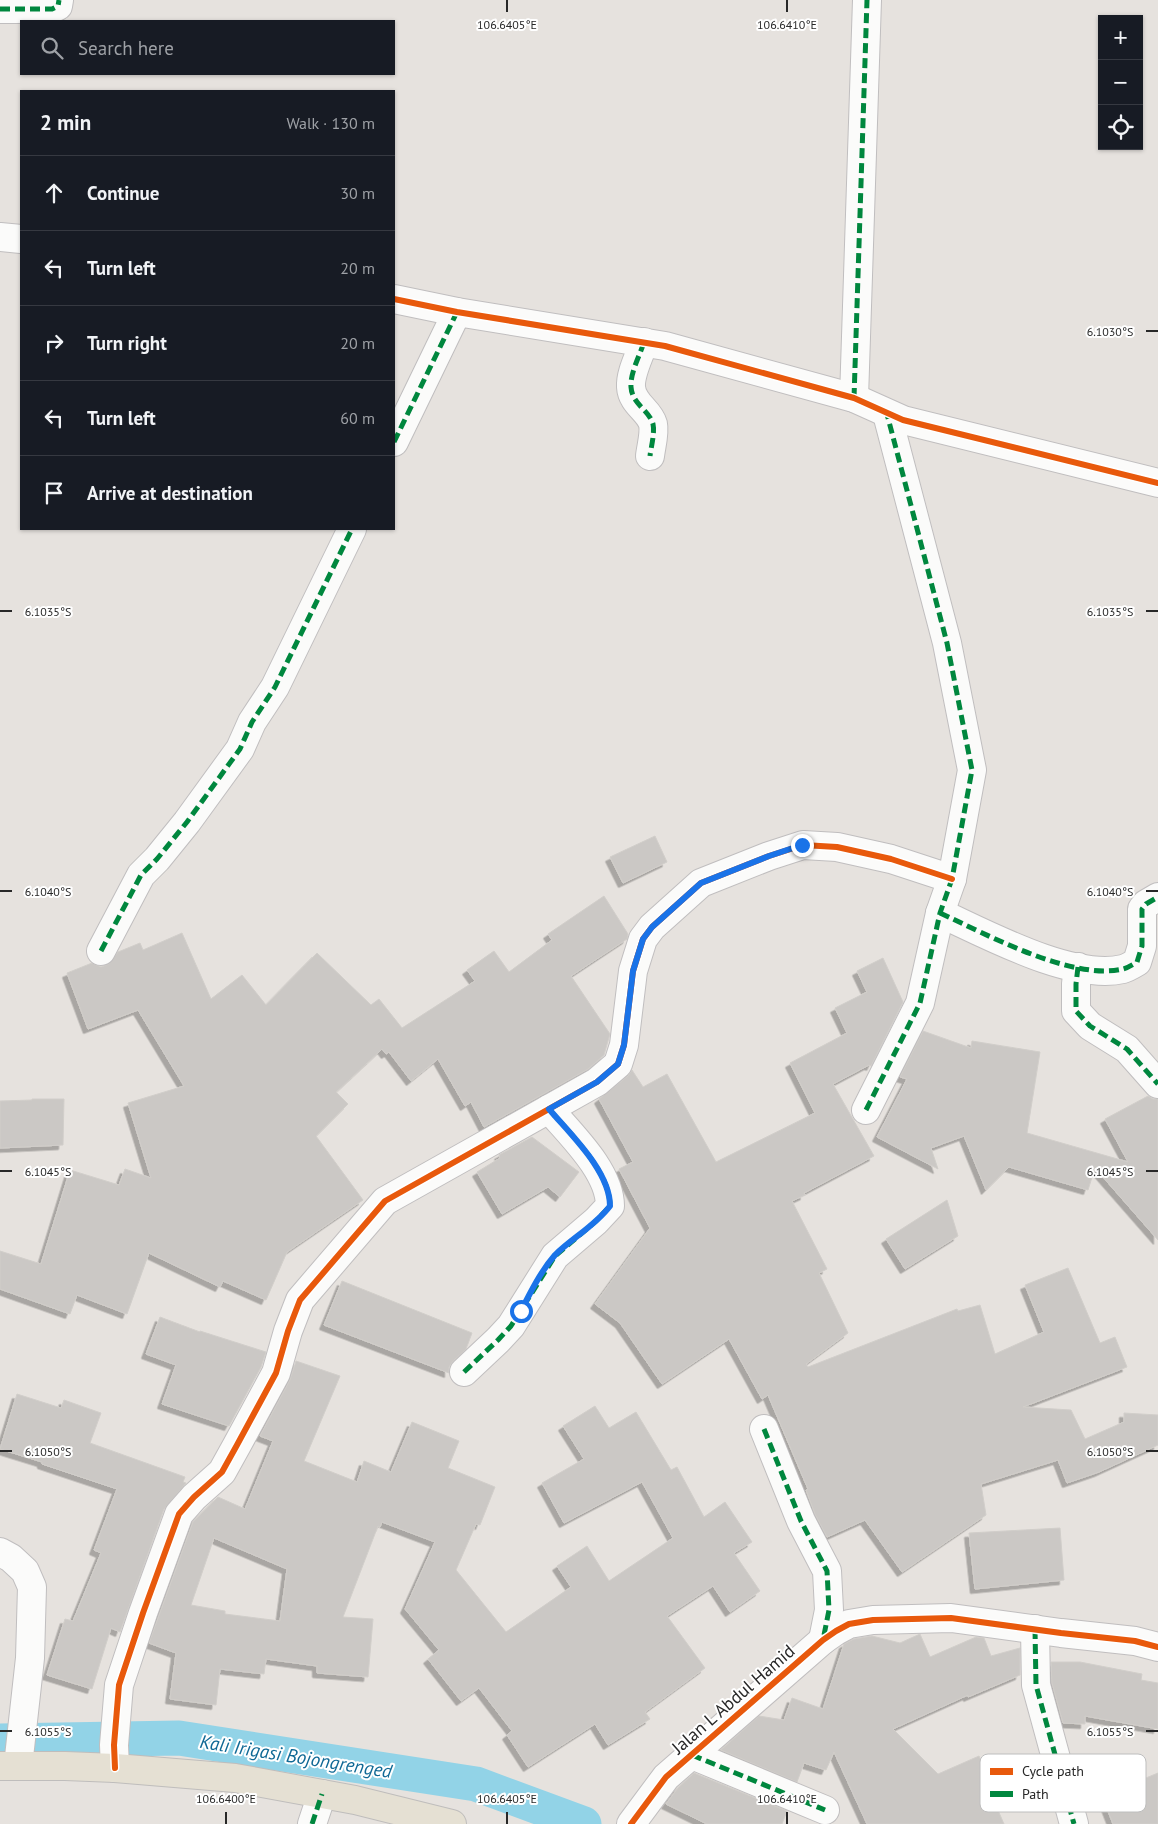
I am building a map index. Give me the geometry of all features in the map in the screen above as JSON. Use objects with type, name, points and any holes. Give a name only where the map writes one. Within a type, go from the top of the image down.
[{"type":"main road","points":[[12,1762],[65,1766],[114,1756],[355,1800],[452,1824]]},
{"type":"street","points":[[0,9],[52,9],[58,6],[59,0]]},
{"type":"street","points":[[854,398],[867,0]]},
{"type":"street","points":[[0,237],[20,239]]},
{"type":"street","points":[[395,299],[457,312],[665,346],[854,398],[904,420],[1158,483]]},
{"type":"street","points":[[395,440],[457,312]]},
{"type":"street","points":[[644,342],[632,377],[631,387],[634,398],[650,418],[653,426],[650,456]]},
{"type":"street","points":[[866,1110],[920,1003],[940,913],[952,879],[972,770],[947,643],[887,414]]},
{"type":"street","points":[[101,951],[141,875],[157,859],[187,822],[240,749],[252,722],[275,687],[352,530]]},
{"type":"street","points":[[114,1756],[119,1685],[179,1514],[194,1497],[222,1472],[238,1445],[276,1373],[300,1300],[386,1201],[597,1082],[618,1064],[624,1045],[633,971],[643,939],[658,921],[701,883],[802,845],[837,847],[891,859],[952,879]]},
{"type":"street","points":[[940,913],[1012,946],[1064,966],[1096,970],[1123,969],[1137,962],[1142,946],[1142,909],[1146,904],[1158,897]]},
{"type":"street","points":[[1078,968],[1076,1011],[1090,1026],[1127,1049],[1158,1084]]},
{"type":"street","points":[[464,1372],[511,1326],[555,1256],[596,1221],[610,1206],[609,1194],[602,1176],[549,1109]]},
{"type":"street","points":[[764,1429],[801,1521],[827,1571],[830,1610],[823,1640]]},
{"type":"street","points":[[0,1552],[11,1558],[25,1571],[32,1587],[30,1658],[12,1762]]},
{"type":"street","name":"Jalan L Abdul Hamid","points":[[630,1824],[666,1777],[823,1640],[848,1624],[873,1620],[950,1618],[1135,1641],[1158,1647]]},
{"type":"street","points":[[1035,1630],[1036,1686],[1055,1754]]},
{"type":"street","points":[[692,1755],[825,1810]]},
{"type":"street","points":[[312,1824],[322,1794]]},
{"type":"building","points":[[655,836],[667,862],[623,883],[610,857]]},
{"type":"building","points":[[604,896],[628,934],[627,939],[571,976],[610,1034],[604,1055],[588,1069],[484,1127],[471,1102],[465,1106],[438,1059],[411,1081],[389,1052],[386,1054],[382,1049],[336,1092],[348,1104],[316,1136],[363,1200],[287,1252],[266,1300],[223,1281],[220,1287],[149,1253],[127,1314],[77,1295],[70,1314],[0,1289],[0,1251],[41,1264],[70,1170],[119,1185],[125,1169],[151,1178],[128,1103],[184,1086],[138,1010],[88,1029],[67,973],[92,963],[101,967],[109,964],[118,952],[140,943],[143,950],[182,933],[211,999],[242,975],[266,1005],[317,953],[371,1005],[379,999],[402,1028],[475,981],[467,970],[494,951],[509,972],[552,940],[548,934]]},
{"type":"building","points":[[883,958],[903,1002],[871,1066],[869,1065],[833,1084],[874,1156],[792,1201],[827,1269],[819,1273],[848,1333],[806,1364],[808,1367],[957,1309],[958,1311],[980,1305],[995,1354],[1044,1332],[1025,1285],[1068,1268],[1100,1343],[1115,1337],[1127,1367],[1023,1407],[1071,1410],[1085,1439],[1124,1422],[1124,1413],[1158,1415],[1158,1445],[1099,1472],[1067,1483],[1058,1460],[981,1484],[986,1515],[902,1572],[865,1520],[827,1537],[815,1514],[806,1490],[808,1489],[768,1395],[762,1399],[729,1339],[662,1384],[620,1323],[595,1304],[650,1228],[619,1169],[633,1162],[599,1099],[628,1076],[632,1070],[643,1087],[667,1074],[716,1162],[815,1113],[790,1063],[847,1033],[835,1008],[867,992],[857,971]]},
{"type":"building","points":[[923,1031],[971,1048],[972,1041],[1040,1052],[1027,1133],[1128,1162],[1105,1119],[1148,1096],[1158,1099],[1158,1240],[1095,1168],[1088,1190],[1009,1167],[986,1190],[964,1136],[931,1148],[938,1169],[877,1137],[907,1079],[900,1077]]},
{"type":"building","points":[[64,1099],[63,1145],[0,1148],[0,1101]]},
{"type":"building","points":[[532,1137],[579,1172],[560,1197],[548,1187],[502,1214],[477,1172],[500,1158],[499,1155]]},
{"type":"building","points":[[947,1200],[958,1236],[905,1269],[886,1239]]},
{"type":"building","points":[[342,1281],[472,1333],[466,1349],[453,1361],[449,1367],[449,1373],[324,1325]]},
{"type":"building","points":[[160,1317],[200,1332],[266,1352],[261,1367],[229,1426],[162,1404],[176,1365],[146,1354]]},
{"type":"building","points":[[296,1361],[340,1376],[304,1461],[357,1482],[364,1461],[391,1472],[412,1422],[459,1441],[448,1468],[495,1487],[480,1525],[476,1524],[456,1570],[506,1632],[571,1587],[557,1566],[587,1546],[609,1581],[673,1538],[642,1482],[564,1523],[542,1483],[584,1459],[563,1426],[595,1406],[609,1428],[636,1412],[671,1470],[677,1467],[704,1517],[725,1502],[752,1542],[734,1553],[760,1591],[730,1612],[713,1586],[667,1616],[705,1668],[645,1712],[650,1719],[608,1745],[595,1724],[528,1767],[507,1735],[512,1731],[479,1688],[461,1701],[428,1659],[439,1650],[405,1609],[435,1542],[382,1522],[380,1527],[378,1526],[343,1617],[373,1619],[368,1677],[317,1673],[317,1666],[266,1659],[264,1674],[220,1669],[216,1705],[170,1699],[176,1653],[149,1643],[193,1522],[218,1497],[245,1509],[273,1441],[260,1436],[290,1380]],"holes":[[[214,1538],[287,1569],[280,1621],[225,1614],[225,1611],[191,1605]]]},
{"type":"building","points":[[17,1394],[61,1408],[64,1400],[101,1413],[90,1443],[185,1477],[183,1482],[186,1483],[164,1509],[120,1632],[111,1628],[92,1689],[47,1675],[65,1619],[73,1621],[101,1553],[94,1550],[117,1489],[0,1449]]},
{"type":"building","points":[[1060,1528],[1064,1580],[975,1589],[969,1533]]},
{"type":"building","points":[[920,1634],[930,1657],[976,1637],[984,1638],[991,1656],[1020,1648],[1020,1675],[968,1697],[968,1695],[893,1729],[938,1774],[979,1756],[980,1812],[999,1812],[1004,1824],[867,1824],[834,1752],[826,1770],[804,1763],[797,1782],[721,1750],[759,1716],[784,1720],[792,1698],[823,1709],[844,1644],[854,1639],[872,1636],[900,1643]]},
{"type":"building","points":[[1051,1662],[1080,1662],[1142,1674],[1141,1680],[1158,1683],[1158,1729],[1085,1716],[1085,1724],[1063,1723],[1052,1683]]},
{"type":"building","points":[[694,1773],[787,1811],[782,1824],[707,1824],[666,1804],[678,1788]]},
{"type":"building","points":[[1158,1773],[1158,1824],[1113,1824],[1108,1812],[1146,1812],[1146,1778]]},
{"type":"waterway","name":"Kali Irigasi Bojongrenged","points":[[0,1741],[179,1738],[476,1784],[584,1824]]},
{"type":"marked path","points":[[0,9],[52,9],[58,6],[59,0]]},
{"type":"marked path","points":[[854,398],[867,0]]},
{"type":"marked path","points":[[395,440],[457,312]]},
{"type":"marked path","points":[[644,342],[634,370],[631,387],[634,398],[653,424],[650,456]]},
{"type":"marked path","points":[[866,1110],[920,1003],[940,913],[952,879],[972,770],[947,643],[887,414]]},
{"type":"marked path","points":[[101,951],[141,875],[157,859],[187,822],[240,749],[252,722],[275,687],[352,530]]},
{"type":"marked path","points":[[940,913],[1005,943],[1055,962],[1102,971],[1123,969],[1137,962],[1142,946],[1142,909],[1146,904],[1158,897]]},
{"type":"marked path","points":[[1078,967],[1076,1011],[1090,1026],[1127,1049],[1158,1084]]},
{"type":"marked path","points":[[464,1372],[511,1326],[555,1256],[596,1221],[610,1206],[608,1193],[596,1167],[578,1141],[549,1109]]},
{"type":"marked path","points":[[764,1429],[801,1521],[827,1571],[829,1610],[823,1640]]},
{"type":"marked path","points":[[1035,1629],[1036,1685],[1055,1754]]},
{"type":"marked path","points":[[692,1755],[825,1810]]},
{"type":"marked path","points":[[312,1824],[322,1794]]},
{"type":"marked path","points":[[1071,1812],[1074,1824]]},
{"type":"cycle path","points":[[395,299],[457,312],[665,346],[854,398],[903,420],[1158,483]]},
{"type":"cycle path","points":[[115,1768],[114,1745],[119,1685],[179,1514],[194,1497],[222,1472],[276,1373],[288,1331],[300,1300],[385,1201],[597,1082],[618,1064],[624,1045],[633,971],[643,939],[652,927],[701,883],[769,856],[803,845],[837,847],[891,859],[952,879]]},
{"type":"cycle path","points":[[631,1824],[666,1777],[823,1640],[849,1624],[873,1620],[951,1618],[1135,1641],[1158,1647]]},
{"type":"route","points":[[521,1311],[555,1256],[605,1213],[610,1206],[609,1194],[602,1176],[549,1109],[597,1082],[618,1064],[624,1045],[633,971],[643,939],[652,927],[701,883],[802,845]]}]
